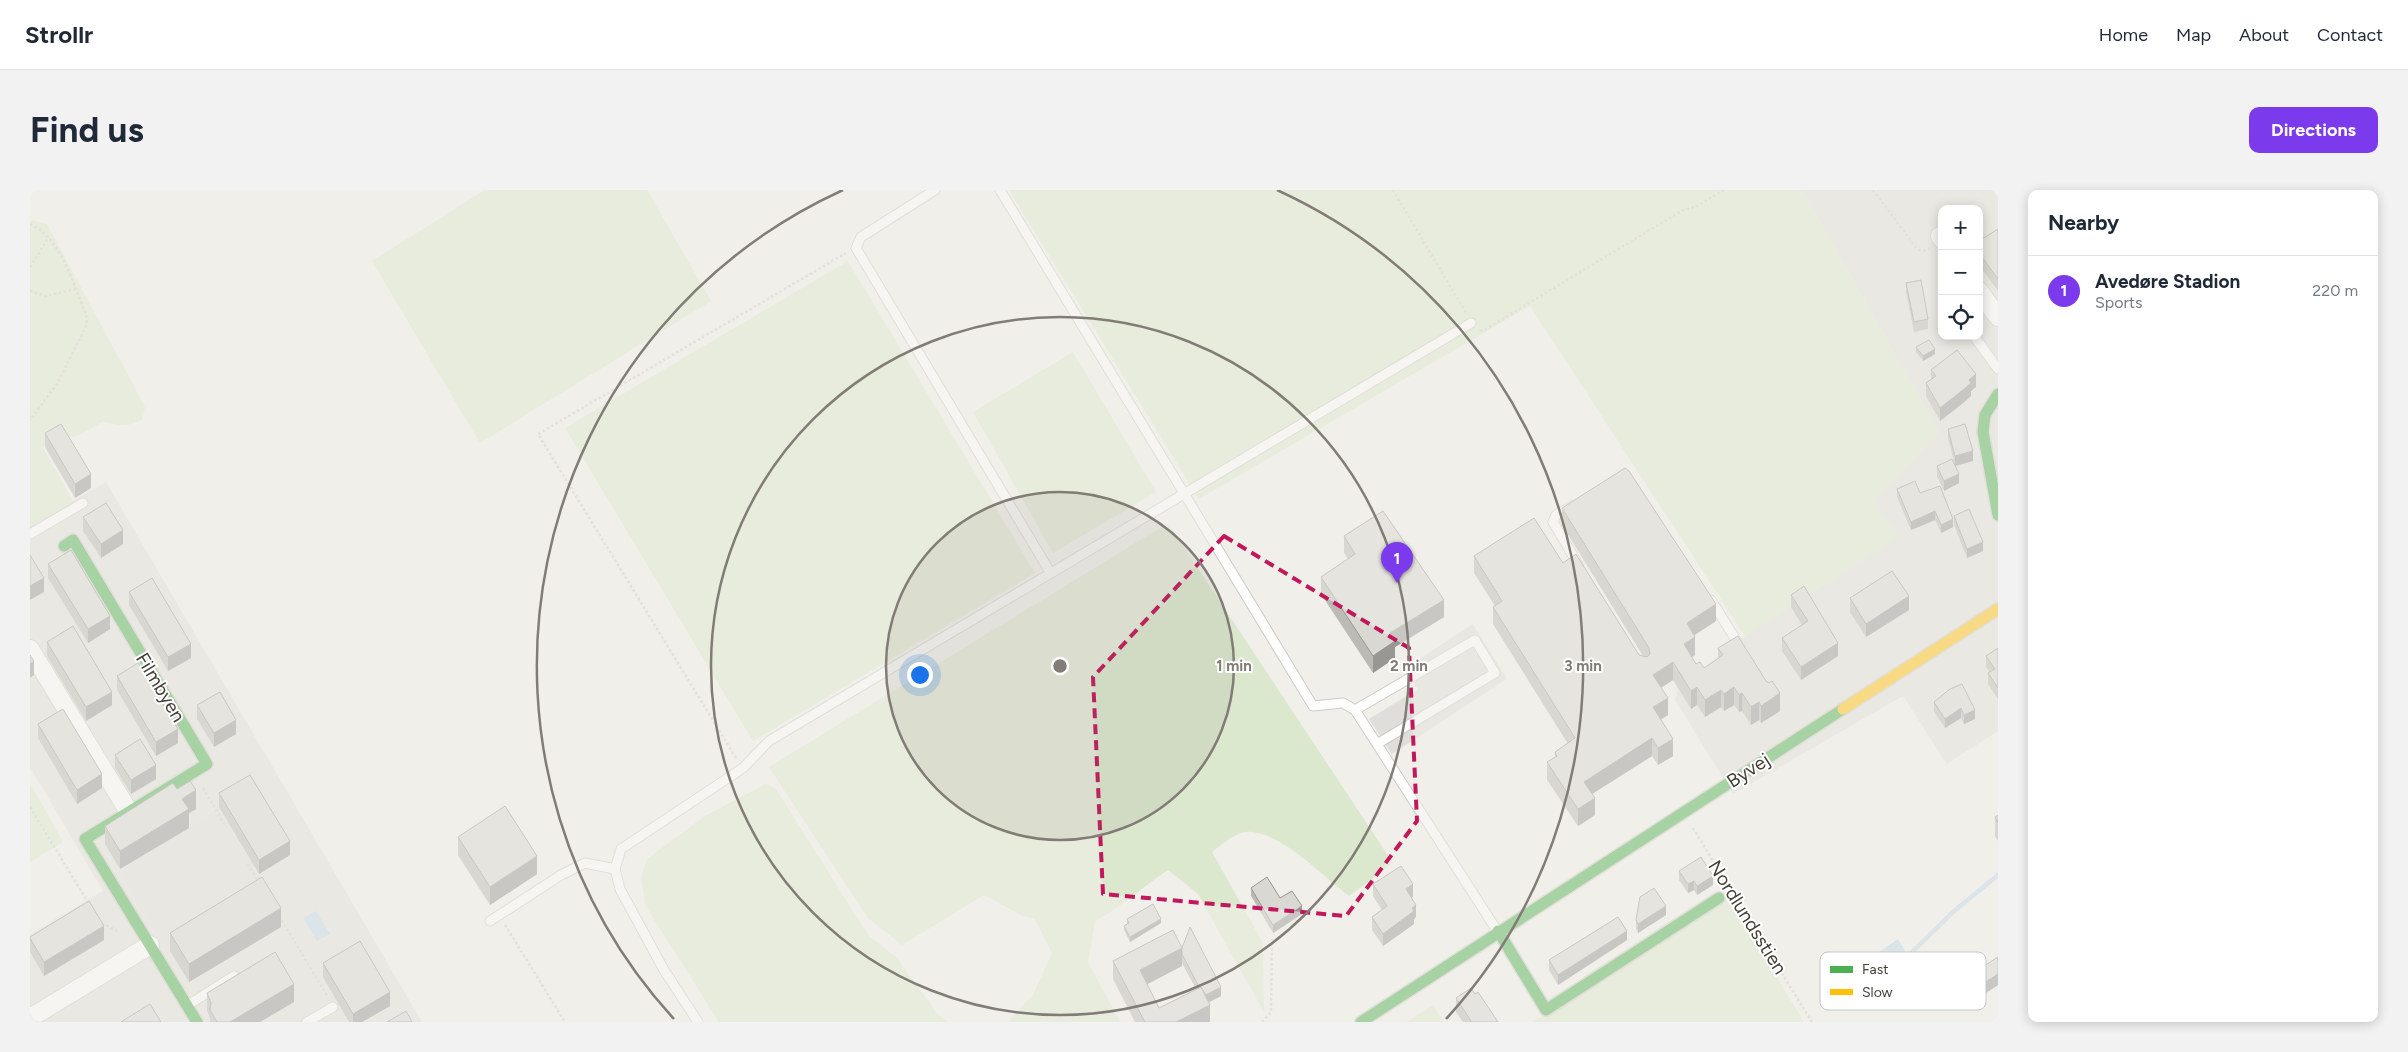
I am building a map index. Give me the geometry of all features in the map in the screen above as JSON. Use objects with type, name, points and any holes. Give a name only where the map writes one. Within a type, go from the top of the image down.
[{"type":"street","points":[[1982,295],[1998,317]]},
{"type":"street","points":[[1998,394],[1985,415],[1983,432],[1998,515]]},
{"type":"street","name":"Filmbyen","points":[[64,546],[73,540],[207,764],[85,839],[197,1022]]},
{"type":"street","name":"Byvej","points":[[1361,1022],[1498,931],[1998,608]]},
{"type":"street","points":[[30,648],[129,812]]},
{"type":"street","points":[[1498,931],[1550,1016],[1719,898]]},
{"type":"street","points":[[30,1018],[150,945]]},
{"type":"lane","points":[[935,190],[861,237],[856,248],[1050,572]]},
{"type":"lane","points":[[1000,190],[1313,706],[1343,703],[1355,710],[1498,931]]},
{"type":"lane","points":[[698,1022],[664,970],[620,890],[615,869],[622,849],[743,768],[769,741],[1471,322]]},
{"type":"lane","points":[[1977,340],[1998,368]]},
{"type":"lane","points":[[1579,502],[1556,516],[1553,522],[1582,572]]},
{"type":"lane","points":[[30,534],[83,503]]},
{"type":"lane","points":[[1703,588],[1736,640]]},
{"type":"lane","points":[[1355,710],[1475,640],[1495,672],[1377,744]]},
{"type":"lane","points":[[490,920],[561,875],[585,863],[615,869]]},
{"type":"lane","points":[[187,1006],[234,976]]},
{"type":"lane","points":[[307,1022],[333,1007]]},
{"type":"path","points":[[1393,190],[1475,329],[1486,329],[1683,210],[1695,207],[1724,190]]},
{"type":"path","points":[[1873,190],[1917,249],[1923,251],[1938,242]]},
{"type":"path","points":[[30,224],[43,230],[50,237],[59,252],[75,289],[87,324],[57,384],[30,420]]},
{"type":"path","points":[[30,267],[50,237]]},
{"type":"path","points":[[743,768],[538,434],[856,248]]},
{"type":"path","points":[[30,291],[46,296],[75,289]]},
{"type":"path","points":[[193,772],[226,827]]},
{"type":"path","points":[[30,807],[92,908]]},
{"type":"path","name":"Nordlundsstien","points":[[1684,812],[1724,880]]},
{"type":"path","points":[[248,864],[263,889]]},
{"type":"path","name":"Nordlundsstien","points":[[1735,896],[1812,1022]]},
{"type":"path","points":[[278,914],[333,1007]]},
{"type":"path","points":[[498,915],[565,1022]]},
{"type":"path","points":[[97,916],[102,923],[123,934],[138,926]]},
{"type":"path","points":[[1262,1022],[1271,1012],[1272,939]]},
{"type":"highlighted area","points":[[1224,536],[1409,648],[1417,821],[1346,916],[1103,894],[1093,677]]},
{"type":"shaded area","points":[[1802,190],[1998,190],[1998,731],[1947,764],[1903,696],[1733,794],[1675,700],[1678,688],[1745,636],[1898,537],[1874,501],[1939,432]]},
{"type":"shaded area","points":[[106,482],[422,1022],[30,1022],[30,934],[103,891],[30,767],[30,525]]},
{"type":"shaded area","points":[[1473,624],[1507,679],[1392,754],[1369,719],[1418,689],[1404,669]]},
{"type":"shaded area","points":[[218,809],[268,892],[167,952],[119,872]]},
{"type":"green space","points":[[485,190],[647,190],[711,301],[480,443],[372,261]]},
{"type":"green space","points":[[1009,190],[1802,190],[1939,432],[1874,501],[1899,537],[1745,636],[1530,306],[1199,499]]},
{"type":"green space","points":[[30,220],[47,224],[145,407],[142,420],[132,424],[113,424],[103,421],[77,435],[65,439],[48,440],[43,448],[73,501],[30,525]]},
{"type":"green space","points":[[848,261],[1035,573],[753,741],[565,428]]},
{"type":"green space","points":[[1073,352],[1156,492],[1053,553],[973,412]]},
{"type":"green space","points":[[1168,523],[1393,863],[1349,896],[1312,865],[1268,836],[1254,832],[1237,834],[1212,852],[1263,943],[1264,1012],[1198,894],[1168,870],[1114,910],[1095,921],[1088,962],[1120,1022],[1008,1022],[1033,995],[1052,953],[1035,919],[1023,916],[984,895],[902,945],[868,918],[769,767]]},
{"type":"green space","points":[[30,783],[63,842],[30,862]]},
{"type":"green space","points":[[766,784],[776,789],[868,935],[897,958],[939,1016],[948,1022],[719,1022],[645,905],[641,877],[647,859],[705,816]]},
{"type":"green space","points":[[1728,898],[1804,1022],[1533,1022]]},
{"type":"green space","points":[[1433,1005],[1444,1022],[1407,1022]]},
{"type":"water","points":[[316,911],[330,934],[317,941],[303,918]]},
{"type":"water","points":[[1898,939],[1906,952],[1878,952]]},
{"type":"building","points":[[1998,229],[1998,279],[1983,258],[1983,238]]},
{"type":"building","points":[[1921,280],[1928,319],[1914,322],[1906,283]]},
{"type":"building","points":[[1929,340],[1935,349],[1923,356],[1916,347]]},
{"type":"building","points":[[1957,350],[1976,374],[1969,380],[1971,383],[1940,408],[1926,383],[1936,376],[1931,370]]},
{"type":"building","points":[[61,424],[91,474],[75,484],[45,433]]},
{"type":"building","points":[[1965,424],[1973,451],[1955,456],[1948,429]]},
{"type":"building","points":[[1952,459],[1959,474],[1944,481],[1937,466]]},
{"type":"building","points":[[1625,468],[1629,471],[1716,604],[1687,623],[1695,637],[1684,644],[1696,664],[1700,662],[1704,668],[1723,655],[1718,648],[1738,636],[1766,681],[1769,683],[1772,681],[1780,693],[1761,706],[1759,702],[1751,707],[1742,693],[1739,695],[1734,687],[1724,694],[1721,690],[1705,700],[1697,687],[1691,691],[1673,662],[1653,675],[1668,698],[1653,707],[1673,739],[1658,748],[1652,738],[1584,782],[1595,798],[1578,809],[1547,762],[1557,756],[1555,752],[1575,738],[1493,607],[1502,601],[1474,556],[1534,518],[1563,563],[1576,554],[1639,655],[1647,657],[1650,654],[1649,648],[1562,508]]},
{"type":"building","points":[[1915,481],[1920,493],[1940,486],[1953,519],[1941,525],[1935,511],[1911,522],[1897,489]]},
{"type":"building","points":[[106,503],[123,530],[101,544],[83,517]]},
{"type":"building","points":[[1969,509],[1983,542],[1967,549],[1954,516]]},
{"type":"building","points":[[1383,511],[1444,600],[1390,633],[1395,641],[1373,656],[1321,577],[1355,554],[1344,536]]},
{"type":"building","points":[[71,550],[110,616],[88,629],[48,564]]},
{"type":"building","points":[[30,555],[44,578],[30,586]]},
{"type":"building","points":[[1892,571],[1909,596],[1866,624],[1850,598]]},
{"type":"building","points":[[152,578],[191,644],[168,657],[129,592]]},
{"type":"building","points":[[1804,586],[1838,643],[1801,667],[1782,638],[1808,621],[1791,595]]},
{"type":"building","points":[[73,626],[112,692],[86,707],[47,642]]},
{"type":"building","points":[[1998,648],[1998,688],[1988,673],[1995,669],[1986,656]]},
{"type":"building","points":[[30,655],[34,661],[30,664]]},
{"type":"building","points":[[138,663],[178,729],[156,742],[117,676]]},
{"type":"building","points":[[1962,684],[1975,710],[1964,715],[1961,708],[1945,719],[1934,702],[1950,689]]},
{"type":"building","points":[[220,692],[236,720],[214,733],[197,705]]},
{"type":"building","points":[[63,709],[102,774],[77,790],[38,724]]},
{"type":"building","points":[[140,739],[156,765],[131,780],[115,755]]},
{"type":"building","points":[[250,775],[290,841],[259,860],[219,793]]},
{"type":"building","points":[[190,781],[196,790],[182,799],[189,809],[120,851],[105,826],[173,783],[177,789]]},
{"type":"building","points":[[505,806],[537,856],[490,887],[458,837]]},
{"type":"building","points":[[1701,857],[1713,876],[1697,886],[1694,881],[1688,884],[1679,871]]},
{"type":"building","points":[[1401,866],[1413,884],[1406,889],[1416,905],[1412,908],[1414,911],[1383,934],[1372,917],[1387,906],[1373,884]]},
{"type":"building","points":[[262,877],[281,908],[189,964],[170,933]]},
{"type":"building","points":[[1267,877],[1280,898],[1292,891],[1302,906],[1273,925],[1251,888]]},
{"type":"building","points":[[1654,888],[1666,906],[1638,924],[1636,920],[1640,897]]},
{"type":"building","points":[[89,901],[104,926],[44,962],[30,937]]},
{"type":"building","points":[[1153,904],[1161,919],[1130,937],[1124,926],[1129,923],[1127,919]]},
{"type":"building","points":[[1618,917],[1627,931],[1558,975],[1549,960]]},
{"type":"building","points":[[1190,927],[1221,987],[1206,995],[1201,987],[1199,987],[1182,954],[1182,948]]},
{"type":"building","points":[[1173,930],[1182,948],[1140,970],[1159,1008],[1201,987],[1210,1005],[1176,1022],[1145,1022],[1113,961]]},
{"type":"building","points":[[360,941],[390,992],[353,1014],[323,963]]},
{"type":"building","points":[[275,952],[294,984],[230,1022],[217,1022],[210,1010],[211,1003],[207,993]]},
{"type":"building","points":[[1998,957],[1998,974],[1986,982],[1986,965]]},
{"type":"building","points":[[1471,988],[1475,994],[1478,992],[1498,1022],[1470,1022],[1456,998]]},
{"type":"building","points":[[150,1004],[161,1022],[121,1022]]},
{"type":"building","points":[[406,1011],[412,1022],[387,1022]]},
{"type":"waterway","points":[[1912,952],[1953,912],[1998,875]]},
{"type":"traffic: fast","points":[[1998,394],[1985,415],[1983,432],[1998,515]]},
{"type":"traffic: fast","points":[[64,546],[73,540],[207,764],[85,839],[197,1022]]},
{"type":"traffic: fast","points":[[1361,1022],[1843,709]]},
{"type":"traffic: fast","points":[[1498,931],[1546,1010],[1719,898]]},
{"type":"traffic: slow","points":[[1843,709],[1998,609]]},
{"type":"place","name":"Avedøre Stadion","points":[[1397,583]]}]
